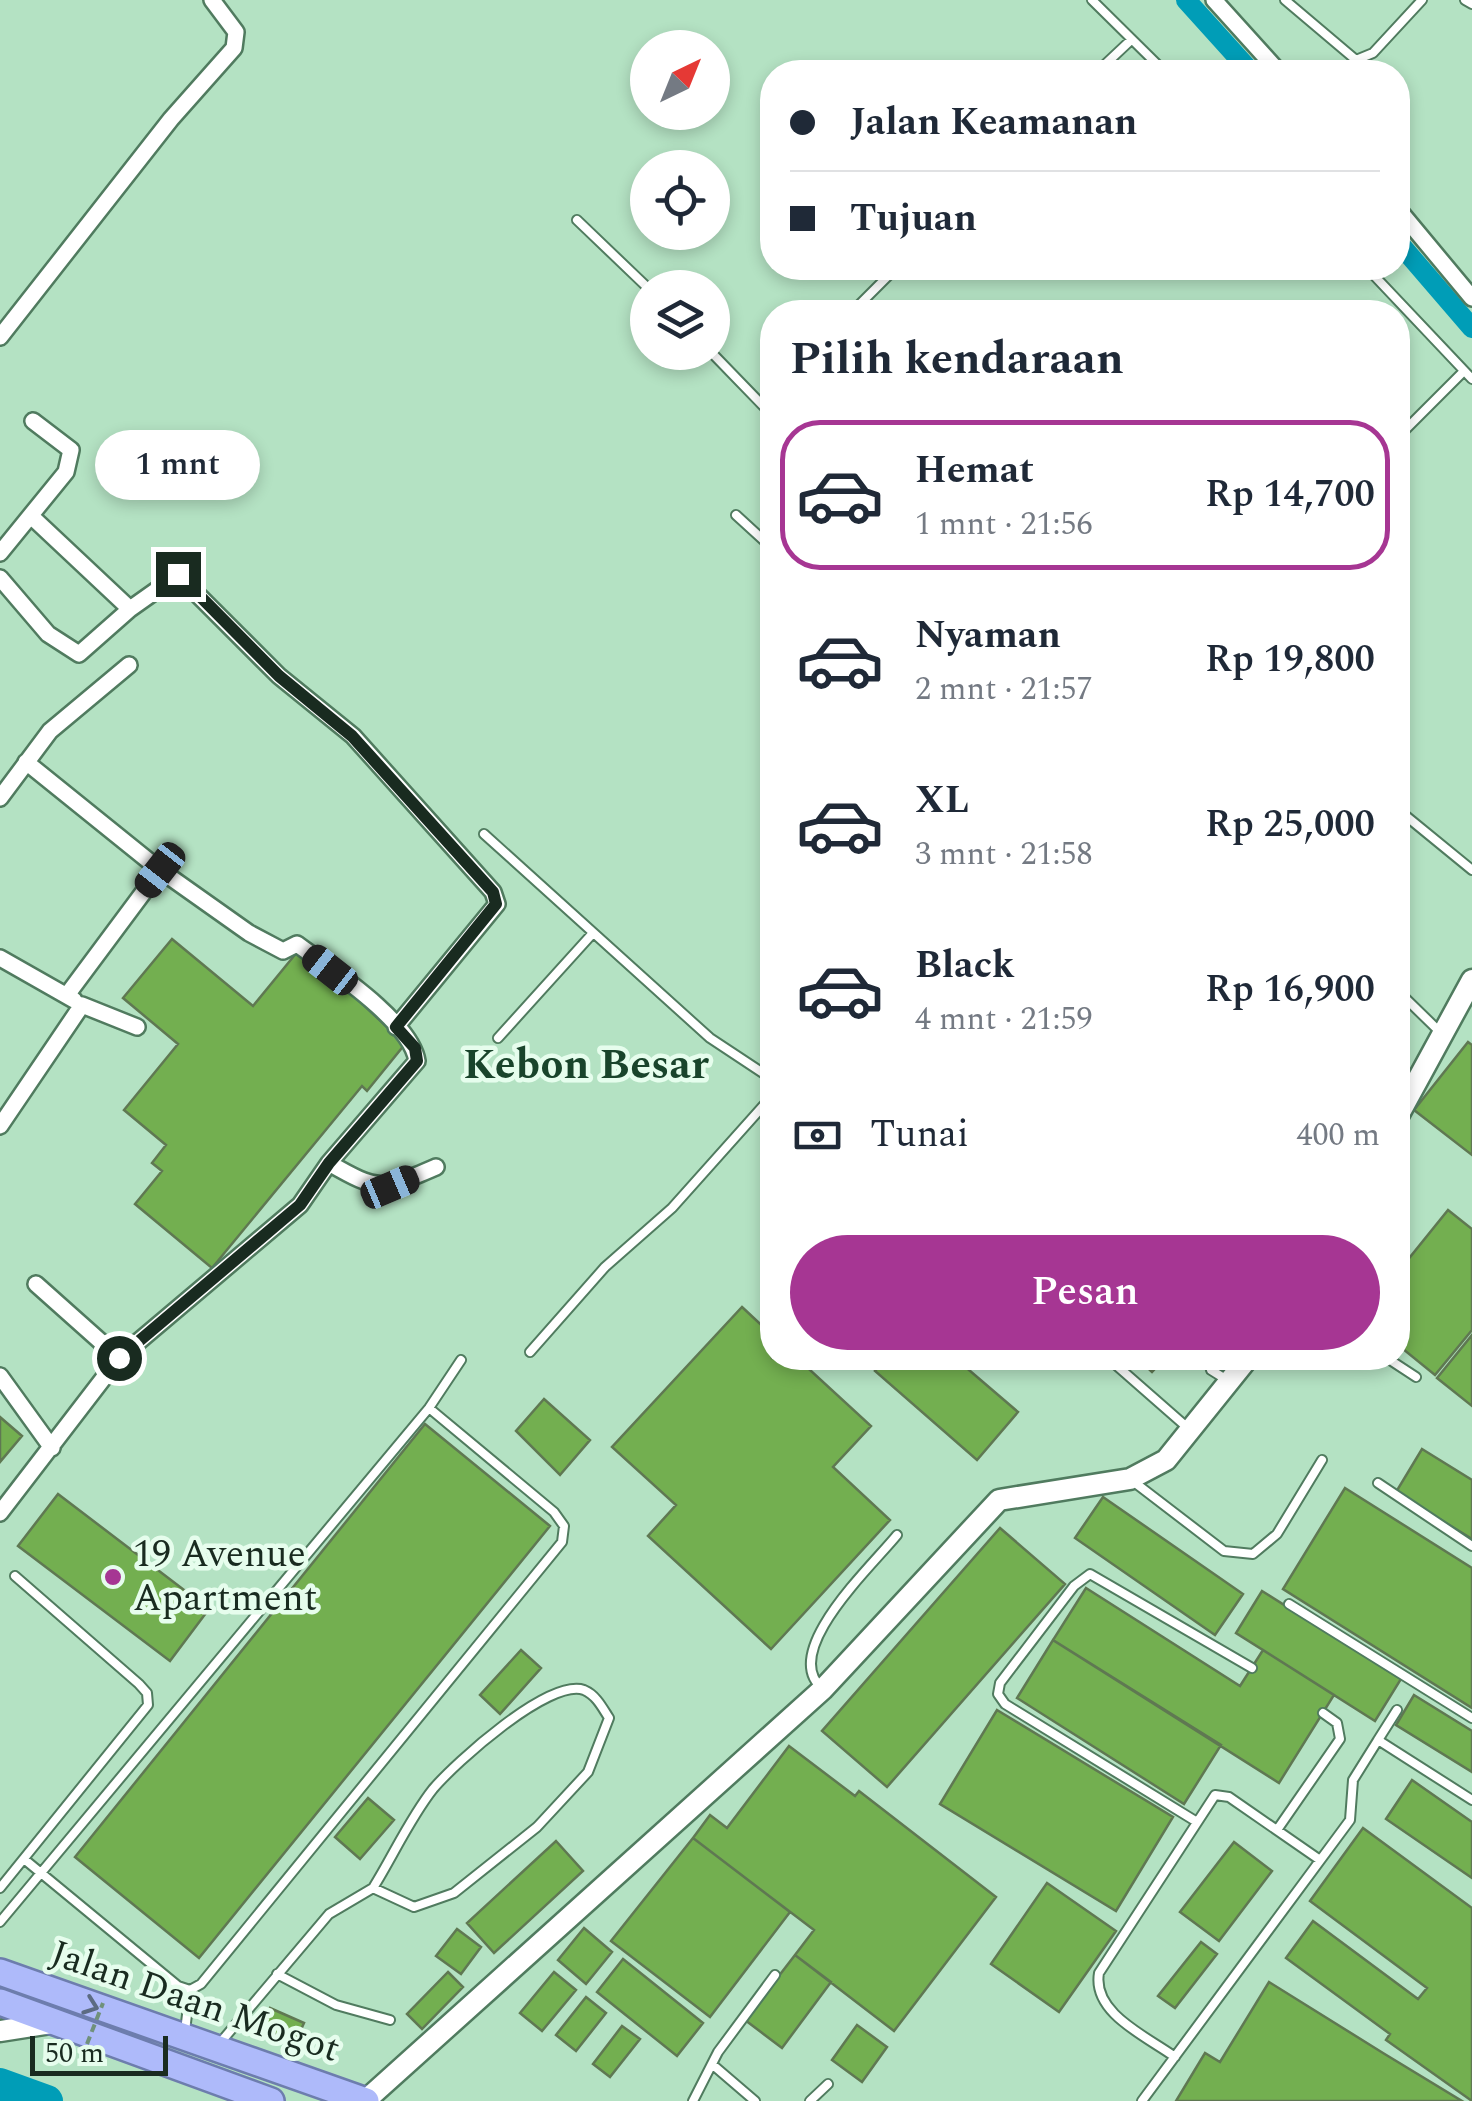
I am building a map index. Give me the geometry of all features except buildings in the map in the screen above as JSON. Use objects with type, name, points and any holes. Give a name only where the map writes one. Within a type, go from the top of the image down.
[{"type":"highway","name":"Jalan Daan Mogot","points":[[0,1972],[366,2101]]},
{"type":"highway","name":"Jalan Daan Mogot","points":[[0,2002],[245,2097],[271,2101]]},
{"type":"street","points":[[0,337],[171,119],[234,48],[236,32],[212,0]]},
{"type":"street","points":[[1214,0],[1267,60]]},
{"type":"street","points":[[1410,223],[1472,297]]},
{"type":"street","points":[[0,554],[66,472],[71,450],[33,421]]},
{"type":"street","points":[[31,516],[130,609]]},
{"type":"street","points":[[0,578],[48,634],[79,654],[178,574],[279,676],[352,736],[493,892],[496,904],[396,1027]]},
{"type":"street","points":[[0,798],[50,731],[129,664]]},
{"type":"street","points":[[0,1513],[119,1358],[300,1205],[329,1163],[417,1061],[415,1048],[396,1027],[297,944],[289,951],[271,947],[160,870],[26,762]]},
{"type":"street","points":[[67,995],[160,870]]},
{"type":"street","points":[[0,958],[82,1005],[136,1027]]},
{"type":"street","points":[[1410,1095],[1472,980]]},
{"type":"street","points":[[0,1126],[82,1005]]},
{"type":"street","points":[[329,1163],[376,1188],[390,1187],[436,1167]]},
{"type":"street","points":[[36,1284],[119,1358]]},
{"type":"street","points":[[366,2101],[823,1688],[999,1500],[1130,1479],[1166,1460],[1193,1432],[1240,1370]]},
{"type":"street","points":[[0,1376],[52,1448]]},
{"type":"street","points":[[0,2031],[54,2023]]},
{"type":"lane","points":[[1092,0],[1152,60]]},
{"type":"lane","points":[[1284,0],[1356,60],[1373,53],[1422,0]]},
{"type":"lane","points":[[1465,0],[1472,4]]},
{"type":"lane","points":[[1110,60],[1131,40]]},
{"type":"lane","points":[[576,220],[630,271]]},
{"type":"lane","points":[[864,300],[884,280]]},
{"type":"lane","points":[[1378,280],[1397,300]]},
{"type":"lane","points":[[1410,314],[1472,379]]},
{"type":"lane","points":[[728,370],[760,403]]},
{"type":"lane","points":[[1410,425],[1464,371]]},
{"type":"lane","points":[[736,515],[760,537]]},
{"type":"lane","points":[[1410,819],[1472,870]]},
{"type":"lane","points":[[484,834],[710,1038],[760,1071]]},
{"type":"lane","points":[[498,1038],[593,933]]},
{"type":"lane","points":[[1410,1003],[1444,1036]]},
{"type":"lane","points":[[530,1352],[605,1267],[672,1208],[760,1109]]},
{"type":"lane","points":[[0,1922],[428,1408],[461,1360]]},
{"type":"lane","points":[[1122,1370],[1193,1432]]},
{"type":"lane","points":[[1211,1370],[1231,1382]]},
{"type":"lane","points":[[1406,1370],[1416,1377]]},
{"type":"lane","points":[[24,1859],[178,1986],[190,1990],[201,1984],[562,1542],[564,1526],[554,1512],[428,1408]]},
{"type":"lane","points":[[1130,1479],[1224,1550],[1253,1554],[1277,1534],[1322,1460]]},
{"type":"lane","points":[[1378,1483],[1472,1546]]},
{"type":"lane","points":[[823,1688],[811,1679],[808,1664],[817,1633],[897,1536]]},
{"type":"lane","points":[[1197,1822],[1005,1704],[998,1694],[1000,1683],[1074,1586],[1090,1574],[1252,1668]]},
{"type":"lane","points":[[0,1888],[148,1706],[147,1694],[139,1684],[15,1576]]},
{"type":"lane","points":[[1290,1604],[1472,1718]]},
{"type":"lane","points":[[214,2050],[330,1914],[373,1888],[432,1791],[460,1762],[534,1704],[563,1690],[582,1690],[598,1700],[609,1718],[588,1772],[537,1827],[454,1893],[414,1907],[373,1888]]},
{"type":"lane","points":[[1142,2101],[1350,1820],[1353,1780],[1397,1710]]},
{"type":"lane","points":[[1278,1830],[1340,1738],[1337,1724],[1323,1714]]},
{"type":"lane","points":[[1378,1740],[1472,1800]]},
{"type":"lane","points":[[1176,2056],[1104,2004],[1096,1989],[1099,1972],[1214,1796],[1228,1797],[1320,1860]]},
{"type":"lane","points":[[277,1974],[336,2005],[390,2020]]},
{"type":"lane","points":[[693,2101],[718,2052],[775,1975]]},
{"type":"lane","points":[[184,2040],[190,1990]]},
{"type":"lane","points":[[714,2066],[756,2101]]},
{"type":"lane","points":[[810,2101],[828,2084]]},
{"type":"path","points":[[87,2044],[103,2003]]},
{"type":"waterway","points":[[1186,0],[1240,60]]},
{"type":"waterway","points":[[1410,256],[1472,328]]},
{"type":"waterway","points":[[0,2084],[47,2101]]},
{"type":"place","name":"19 Avenue Apartment","points":[[113,1577]]},
{"type":"district","name":"Kebon Besar","points":[[586,1065]]},
{"type":"route","points":[[119,1358],[300,1205],[329,1163],[417,1061],[415,1048],[396,1027],[496,904],[493,892],[352,736],[279,676],[178,574]]}]
